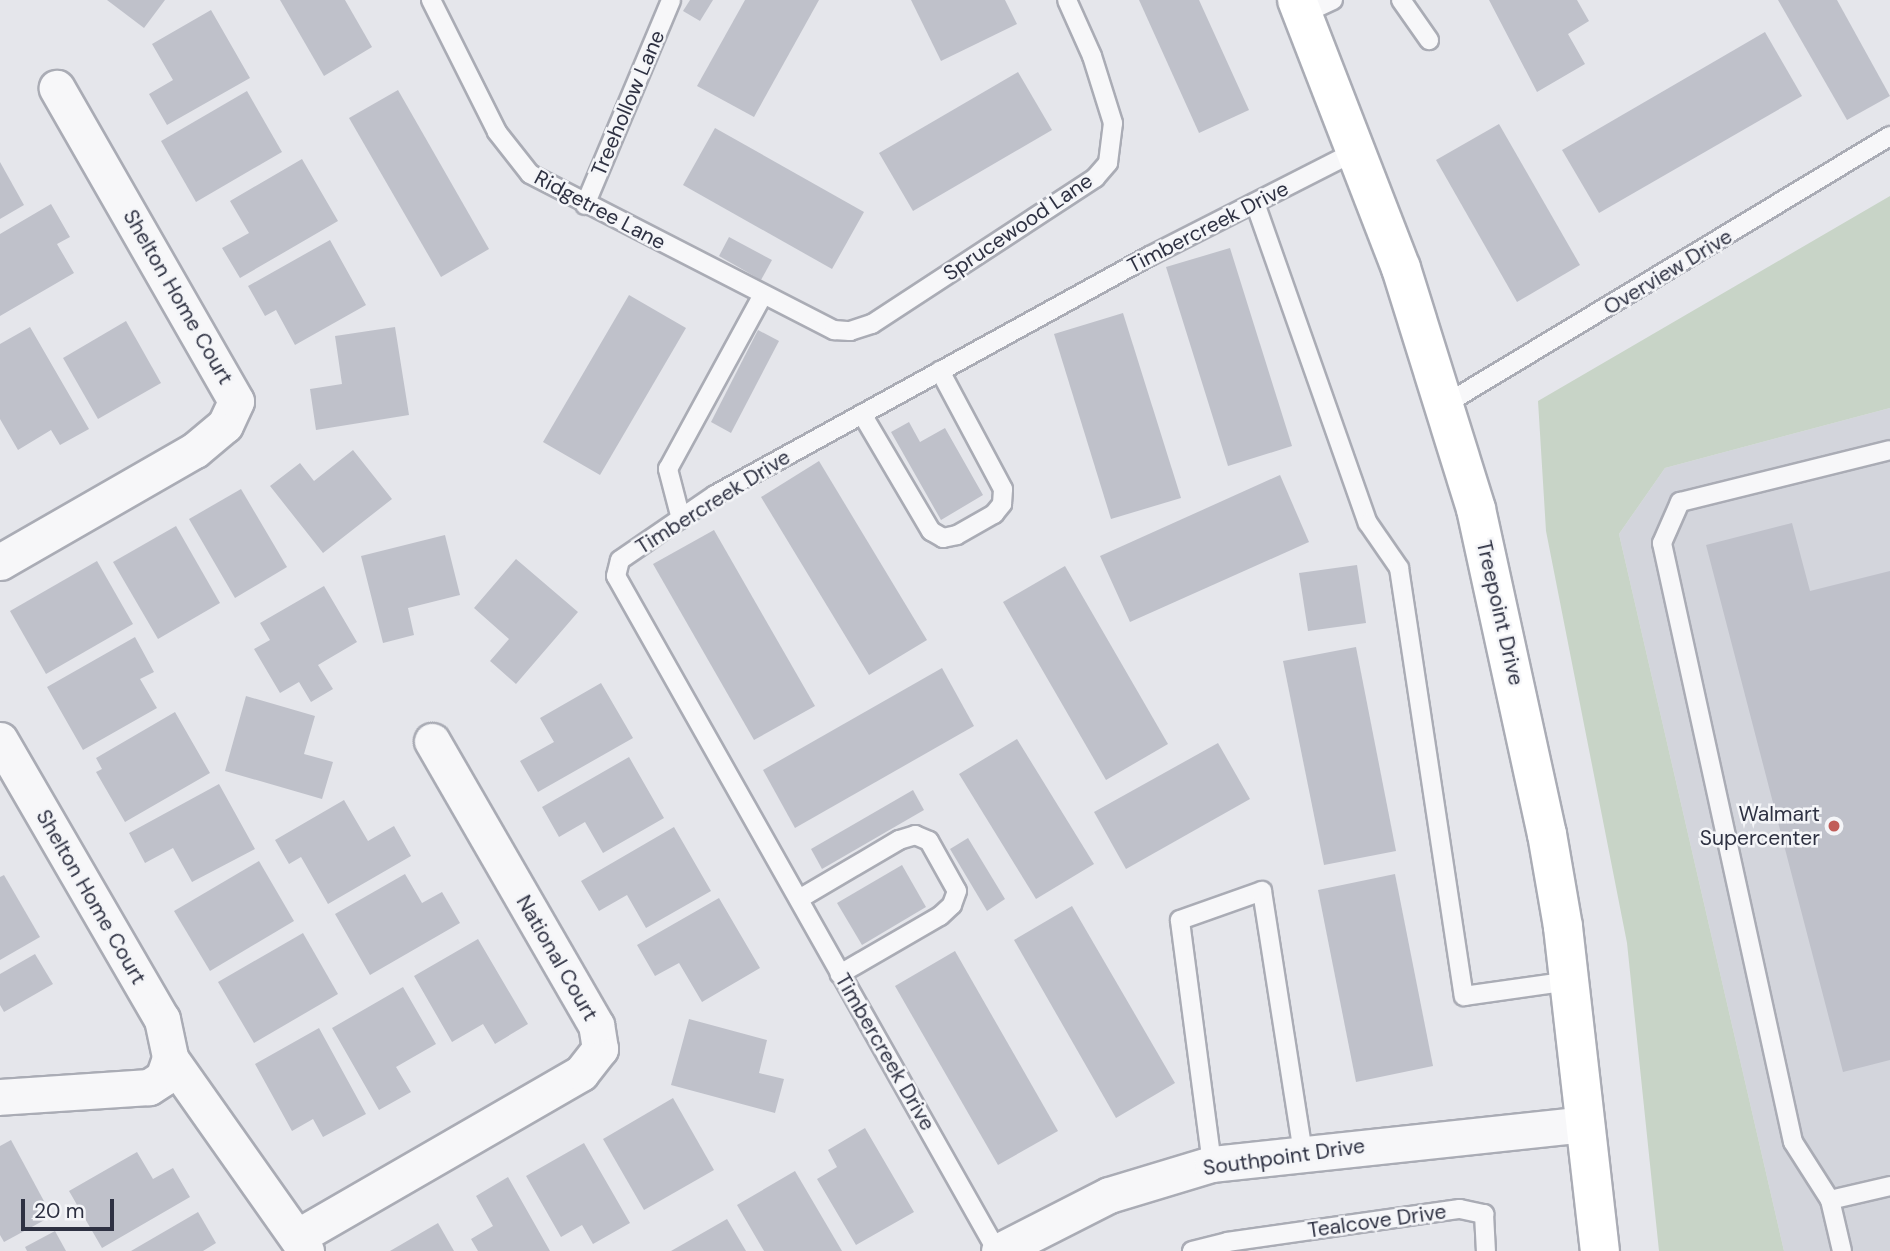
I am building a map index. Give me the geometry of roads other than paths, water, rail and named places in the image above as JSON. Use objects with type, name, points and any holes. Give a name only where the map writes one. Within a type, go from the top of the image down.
[{"type":"street","name":"Treepoint Drive","points":[[1311,5],[1356,151],[1401,268],[1444,405],[1499,607],[1547,834],[1569,981],[1600,1251]]},
{"type":"street","name":"Shelton Home Court","points":[[0,562],[195,450],[225,425],[236,401],[57,88]]},
{"type":"street","name":"Shelton Home Court","points":[[0,740],[162,1019],[170,1058]]},
{"type":"street","name":"National Court","points":[[302,1244],[581,1073],[600,1049],[597,1025],[432,740]]},
{"type":"street","points":[[0,1097],[149,1087],[163,1079],[170,1058]]},
{"type":"street","points":[[170,1058],[302,1244]]},
{"type":"street","name":"Southpoint Drive","points":[[998,1251],[1109,1195],[1212,1164],[1303,1152],[1586,1124]]},
{"type":"lane","name":"Ridgetree Lane","points":[[431,0],[497,132],[530,174],[585,205],[834,330],[850,331]]},
{"type":"lane","name":"Treehollow Lane","points":[[585,205],[671,0]]},
{"type":"lane","name":"Sprucewood Lane","points":[[850,331],[883,317],[1095,178],[1108,163],[1112,123],[1092,56],[1067,0]]},
{"type":"lane","points":[[1401,0],[1429,40]]},
{"type":"lane","name":"Overview Drive","points":[[1444,405],[1890,136]]},
{"type":"lane","name":"Timbercreek Drive","points":[[998,1251],[616,576],[620,560],[681,519],[862,414],[1255,202],[1356,151]]},
{"type":"lane","points":[[1255,202],[1368,523],[1399,568],[1464,996],[1569,981]]},
{"type":"lane","points":[[681,519],[668,469],[763,295]]},
{"type":"lane","points":[[862,414],[931,531],[943,538],[957,535],[994,514],[1002,504],[1003,489],[940,371]]},
{"type":"lane","points":[[1842,1251],[1830,1200],[1793,1142],[1662,543],[1680,502],[1890,450]]},
{"type":"lane","points":[[799,899],[899,840],[915,835],[929,841],[957,891],[952,905],[940,916],[840,974]]},
{"type":"lane","points":[[1212,1164],[1180,920],[1262,891],[1303,1152]]},
{"type":"lane","points":[[1830,1200],[1890,1186]]},
{"type":"lane","name":"Tealcove Drive","points":[[1192,1251],[1227,1242],[1460,1209],[1484,1214],[1486,1251]]},
{"type":"place","name":"Walmart Supercenter","points":[[1834,826]]}]
